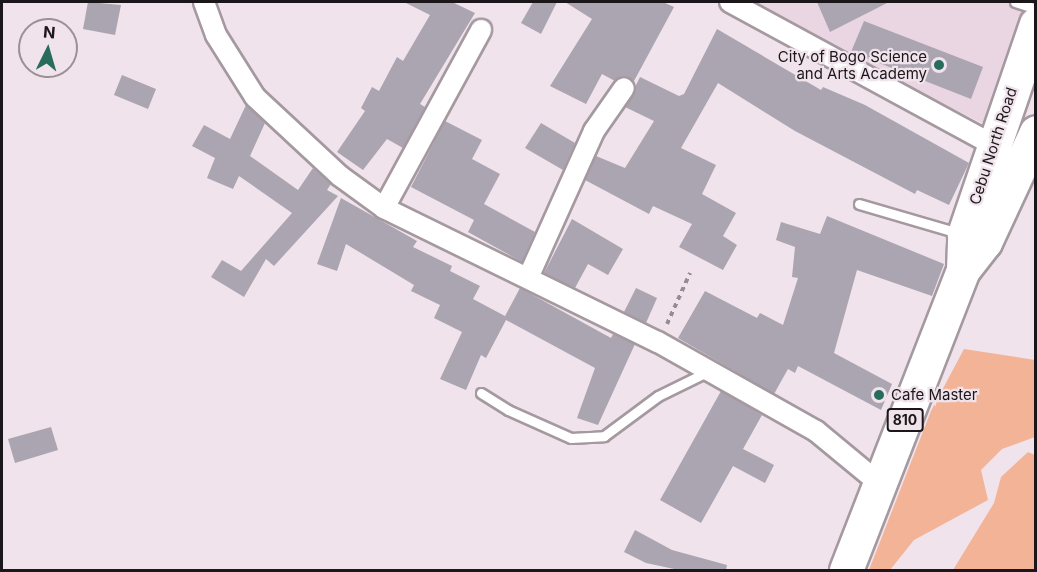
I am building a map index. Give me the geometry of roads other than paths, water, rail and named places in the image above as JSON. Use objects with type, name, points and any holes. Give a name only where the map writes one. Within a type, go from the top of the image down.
[{"type":"highway","name":"Cebu North Road","points":[[846,570],[975,238],[991,146],[1035,25]]},
{"type":"highway","name":"Cebu North Road","points":[[975,238],[1025,159]]},
{"type":"street","points":[[204,2],[216,35],[255,97],[340,176],[384,208],[658,342],[707,372],[816,430],[880,484]]},
{"type":"street","points":[[730,2],[991,146],[1025,159]]},
{"type":"street","points":[[384,208],[481,30]]},
{"type":"street","points":[[528,278],[594,131],[624,88]]},
{"type":"lane","points":[[1015,2],[1035,25]]},
{"type":"lane","points":[[860,204],[975,238]]},
{"type":"lane","points":[[481,393],[508,410],[571,438],[604,436],[658,396],[707,372]]},
{"type":"place","name":"City of Bogo Science and Arts Academy","points":[[939,65]]},
{"type":"place","name":"Cafe Master","points":[[879,395]]}]
